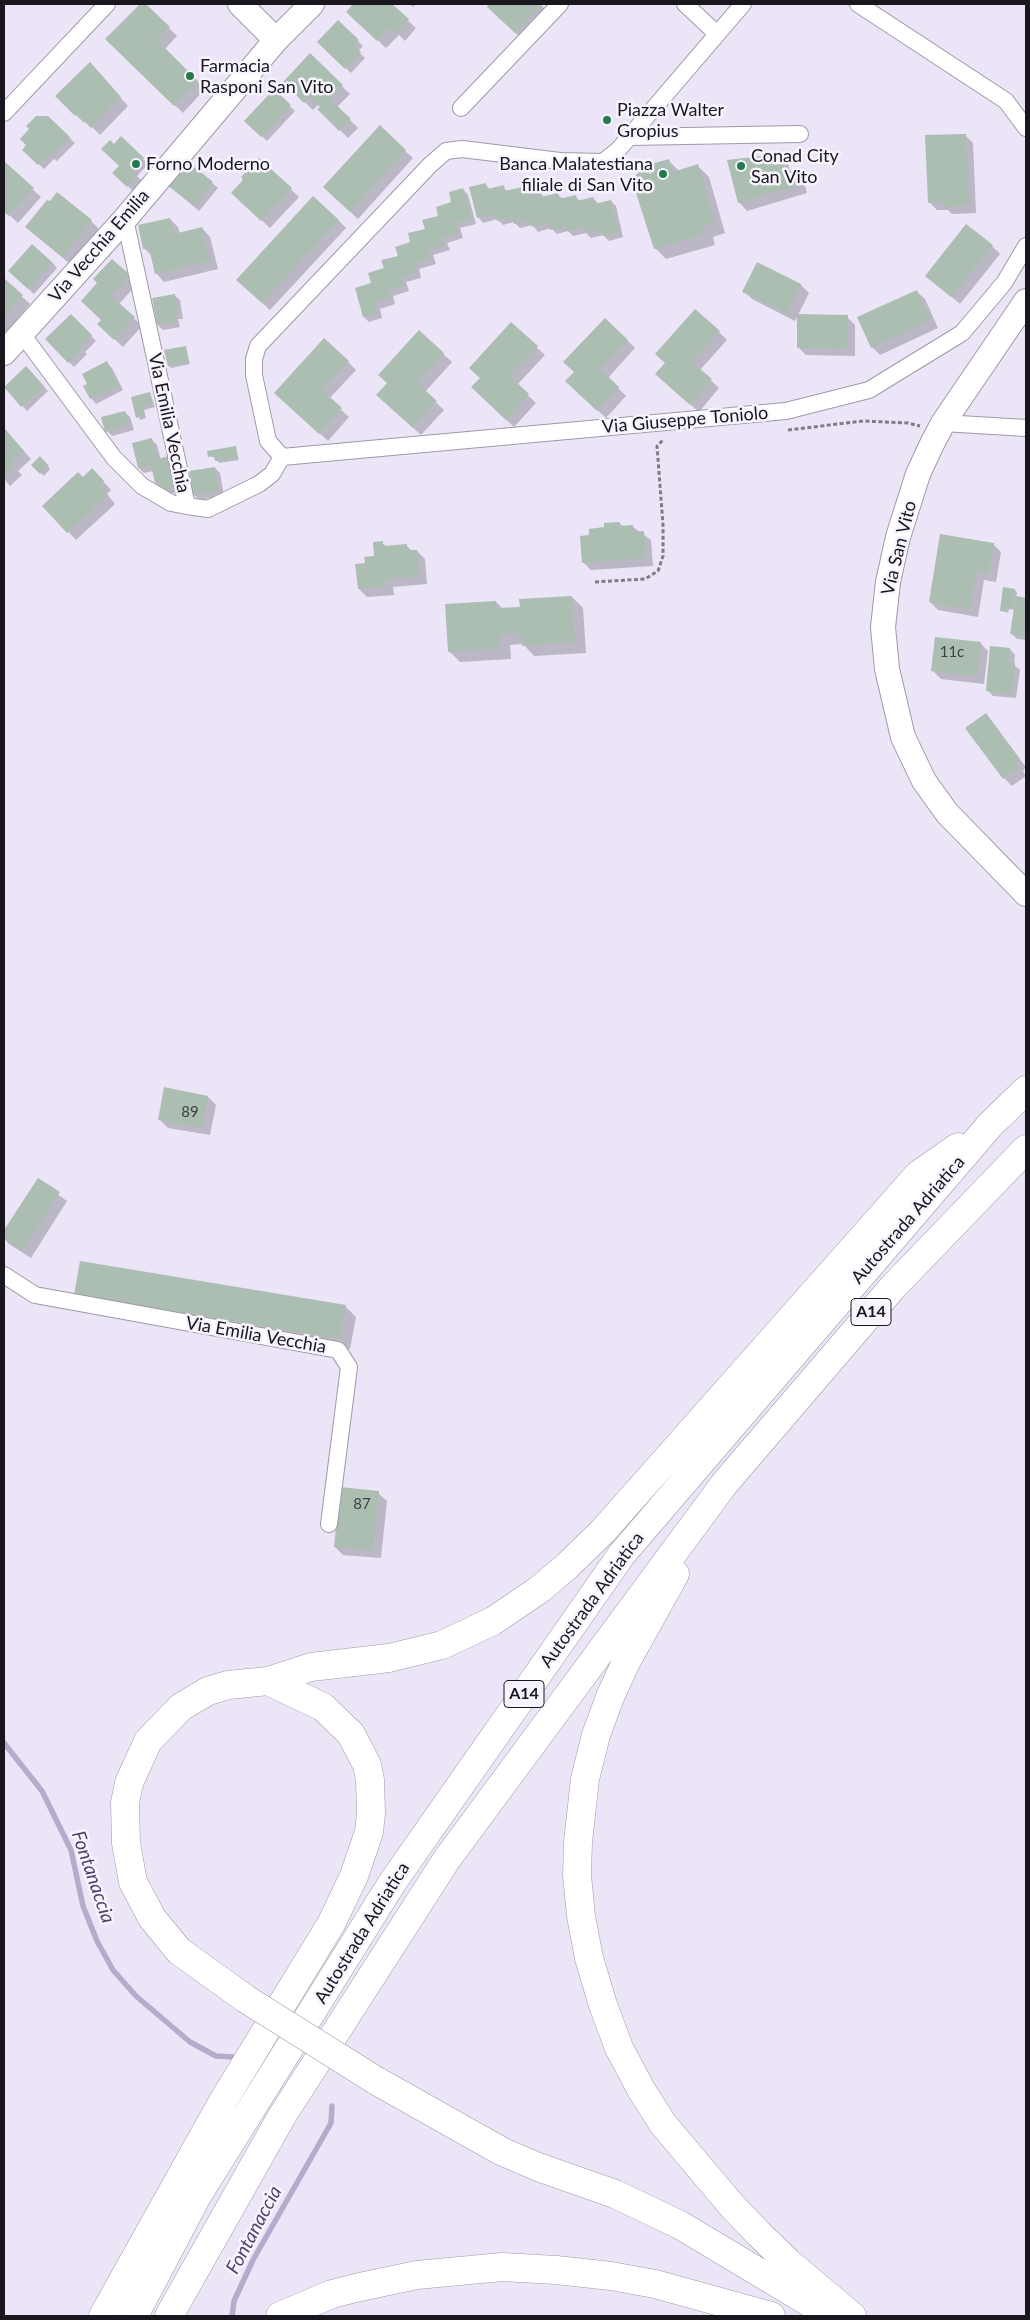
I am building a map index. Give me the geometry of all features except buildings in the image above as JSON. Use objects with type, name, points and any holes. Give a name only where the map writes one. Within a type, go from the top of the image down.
[{"type":"highway","name":"Autostrada Adriatica","points":[[134,2316],[197,2196],[392,1883],[622,1554],[990,1125],[1026,1090]]},
{"type":"highway","points":[[832,2316],[680,2225],[615,2194],[538,2167],[501,2151],[375,2080],[246,1999],[179,1951],[152,1918],[133,1882],[125,1836],[125,1803],[129,1784],[148,1740],[181,1707],[208,1692],[228,1685],[268,1681],[311,1667],[389,1658],[442,1645],[493,1621],[540,1588],[603,1531],[918,1175],[990,1125]]},
{"type":"highway","name":"Autostrada Adriatica","points":[[170,2316],[282,2116],[447,1859],[725,1483],[892,1288],[1026,1149]]},
{"type":"highway","points":[[725,1483],[626,1662],[596,1734],[585,1779],[578,1842],[581,1916],[588,1958],[616,2039],[642,2091],[663,2124],[733,2208],[789,2263],[852,2316]]},
{"type":"highway","points":[[104,2316],[223,2101],[345,1898],[369,1832],[372,1813],[370,1780],[366,1765],[351,1734],[318,1704],[268,1681]]},
{"type":"highway","points":[[280,2316],[332,2294],[417,2274],[502,2267],[611,2276],[655,2284],[771,2316]]},
{"type":"street","points":[[4,114],[107,4]]},
{"type":"street","points":[[240,4],[276,40]]},
{"type":"street","name":"Via Vecchia Emilia","points":[[4,353],[125,218],[276,40],[312,4]]},
{"type":"street","points":[[461,108],[560,4]]},
{"type":"street","points":[[685,4],[717,34]]},
{"type":"street","points":[[186,506],[208,509],[259,484],[272,474],[282,457],[268,441],[266,432],[254,375],[254,359],[258,346],[430,165],[446,151],[462,148],[560,161],[603,162],[628,137],[743,4]]},
{"type":"street","points":[[858,4],[1006,101],[1026,128]]},
{"type":"street","points":[[628,137],[800,134]]},
{"type":"street","name":"Via Emilia Vecchia","points":[[22,334],[114,458],[142,486],[171,503],[186,506],[125,218]]},
{"type":"street","name":"Via Giuseppe Toniolo","points":[[282,457],[786,411],[869,390],[962,333],[1004,283],[1026,246]]},
{"type":"street","name":"Via San Vito","points":[[1026,302],[941,427],[918,474],[898,537],[888,582],[883,628],[887,669],[903,737],[924,780],[947,813],[1026,894]]},
{"type":"street","points":[[941,427],[1026,428]]},
{"type":"street","name":"Via Emilia Vecchia","points":[[4,1274],[35,1295],[338,1350],[349,1367],[330,1524]]},
{"type":"path","points":[[781,430],[863,421],[941,427]]},
{"type":"path","points":[[595,582],[645,579],[658,571],[663,556],[663,525],[657,446],[664,439],[674,438]]},
{"type":"waterway","name":"Fontanaccia","points":[[4,1743],[42,1791],[71,1850],[83,1906],[97,1941],[113,1970],[136,1996],[190,2042],[216,2056],[235,2057]]},
{"type":"waterway","name":"Fontanaccia","points":[[232,2316],[234,2301],[253,2260],[331,2123],[332,2106]]},
{"type":"place","name":"Farmacia Rasponi San Vito","points":[[190,76]]},
{"type":"place","name":"Piazza Walter Gropius","points":[[607,120]]},
{"type":"place","name":"Forno Moderno","points":[[136,164]]},
{"type":"place","name":"Conad City San Vito","points":[[741,166]]},
{"type":"place","name":"Banca Malatestiana filiale di San Vito","points":[[663,174]]}]
